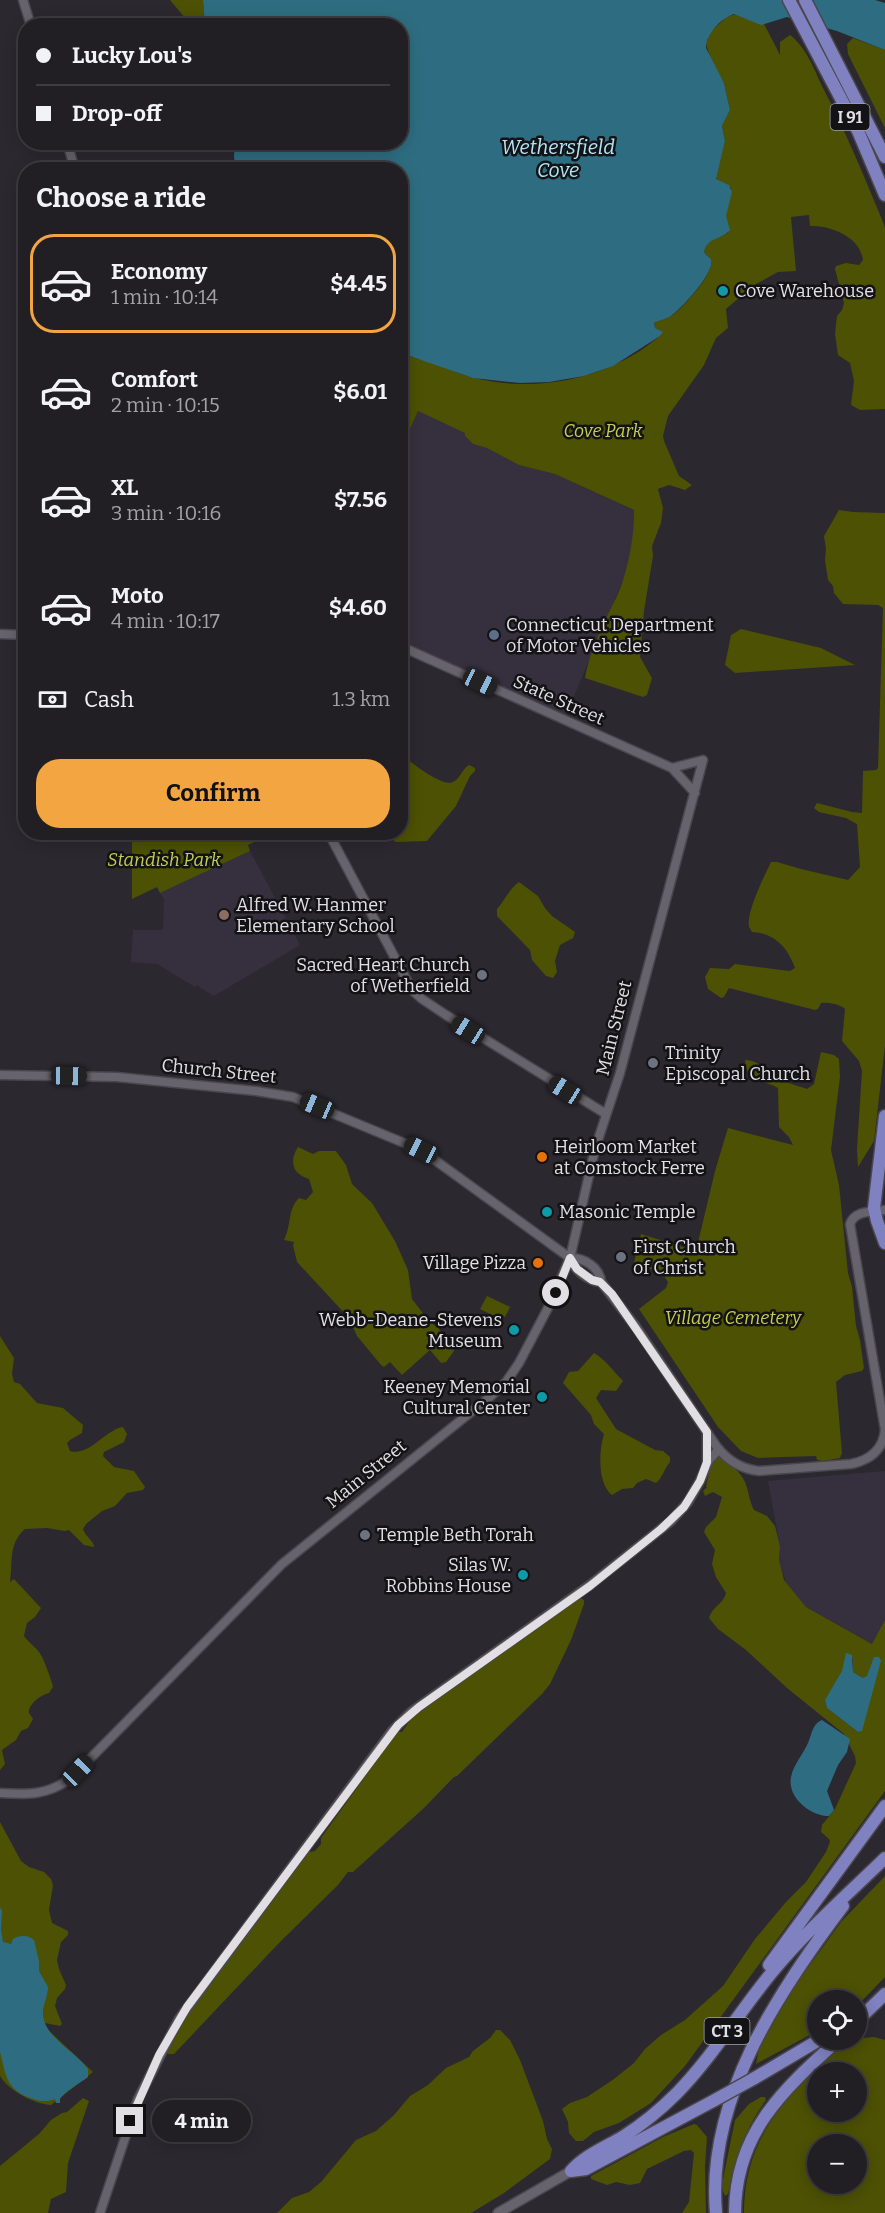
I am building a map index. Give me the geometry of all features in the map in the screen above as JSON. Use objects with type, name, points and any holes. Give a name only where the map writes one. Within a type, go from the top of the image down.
[{"type":"highway","name":"I 91","points":[[789,0],[861,137],[885,195]]},
{"type":"highway","name":"I 91","points":[[805,0],[885,157]]},
{"type":"highway","points":[[885,1116],[880,1211],[885,1243]]},
{"type":"highway","points":[[739,2015],[748,1992],[885,1806]]},
{"type":"highway","name":"CT 3","points":[[571,2171],[580,2161],[626,2134],[663,2106],[700,2067],[796,1945],[885,1858]]},
{"type":"highway","points":[[716,2213],[716,2176],[721,2134],[748,2060],[791,1979],[868,1874]]},
{"type":"highway","points":[[867,2004],[885,1989]]},
{"type":"highway","points":[[867,2011],[885,1994]]},
{"type":"highway","name":"CT 3","points":[[571,2171],[586,2169],[753,2079],[807,2047]]},
{"type":"highway","points":[[735,2213],[741,2168],[748,2145],[760,2122],[790,2084],[826,2050]]},
{"type":"main road","name":"CT 3","points":[[498,2213],[571,2171]]},
{"type":"street","points":[[23,0],[29,18]]},
{"type":"street","points":[[0,634],[18,635]]},
{"type":"street","name":"State Street","points":[[408,650],[672,768],[695,793]]},
{"type":"street","name":"Main Street","points":[[0,1792],[24,1794],[44,1792],[54,1790],[70,1779],[282,1564],[491,1396],[506,1382],[519,1363],[549,1306],[570,1258],[595,1149],[621,1069],[639,994],[703,760],[672,768]]},
{"type":"street","points":[[332,840],[405,980],[416,994],[446,1016],[606,1114]]},
{"type":"street","name":"Church Street","points":[[0,1075],[117,1077],[293,1097],[421,1150],[570,1258],[577,1269],[592,1280],[600,1282],[642,1336],[719,1449],[739,1466],[764,1471],[856,1463],[872,1456],[880,1447],[884,1435],[884,1417],[850,1230],[851,1222],[857,1215],[880,1211]]},
{"type":"street","points":[[707,1432],[707,1464]]},
{"type":"street","points":[[100,2213],[134,2109],[159,2055],[187,2007],[398,1725],[419,1707],[590,1586],[670,1521],[692,1495],[710,1457],[719,1449]]},
{"type":"shaded area","name":"Connecticut Department of Motor Vehicles","points":[[418,411],[466,433],[465,436],[473,444],[487,448],[519,465],[555,474],[642,514],[628,568],[566,715],[408,644],[408,433]]},
{"type":"shaded area","name":"Alfred W. Hanmer Elementary School","points":[[250,851],[300,945],[214,996],[157,964],[131,962],[133,930],[163,930],[164,899],[160,893]]},
{"type":"shaded area","points":[[885,1471],[885,1620],[873,1644],[806,1607],[786,1583],[779,1560],[780,1546],[768,1481]]},
{"type":"green space","points":[[170,0],[203,0],[204,18],[185,18]]},
{"type":"green space","name":"Cove Park","points":[[738,14],[762,20],[780,55],[780,42],[790,35],[796,40],[813,66],[883,222],[885,228],[885,409],[860,410],[851,405],[854,381],[850,363],[838,355],[835,334],[837,316],[844,303],[835,269],[836,266],[846,263],[859,265],[863,260],[861,252],[850,238],[843,234],[818,226],[810,226],[809,215],[791,217],[796,271],[778,272],[745,290],[746,292],[726,309],[728,328],[716,338],[704,365],[668,416],[664,441],[679,476],[692,485],[685,490],[669,485],[658,489],[663,508],[661,523],[652,546],[653,556],[644,611],[640,657],[652,678],[647,695],[643,697],[585,678],[594,646],[624,577],[632,542],[634,510],[555,474],[519,465],[487,448],[473,444],[465,433],[418,411],[408,433],[408,356],[460,374],[499,383],[549,383],[597,372],[642,350],[661,335],[662,332],[655,328],[654,323],[676,312],[697,290],[711,265],[711,259],[704,252],[707,244],[728,233],[726,215],[731,188],[717,181],[716,177],[725,141],[722,126],[730,110],[724,83],[711,60],[706,44],[710,32],[728,16]]},
{"type":"green space","points":[[853,38],[885,50],[885,128],[848,54],[847,44]]},
{"type":"green space","points":[[839,510],[885,513],[885,1046],[874,1141],[858,1167],[862,1071],[859,1061],[842,1041],[845,1009],[830,1003],[821,1003],[815,1010],[729,988],[721,998],[708,989],[705,977],[710,968],[729,969],[735,964],[790,971],[795,968],[789,954],[780,943],[767,935],[752,932],[749,927],[753,904],[771,862],[848,880],[860,867],[857,824],[846,818],[819,812],[814,808],[817,803],[862,813],[863,771],[878,768],[883,608],[878,605],[843,604],[834,593],[833,586],[828,580],[824,536]]},
{"type":"green space","points":[[741,629],[821,648],[855,665],[735,673],[725,665],[731,635]]},
{"type":"green space","points":[[408,760],[426,773],[448,783],[455,781],[469,765],[475,768],[456,806],[427,841],[395,842],[394,840],[408,840]]},
{"type":"green space","name":"Standish Park","points":[[132,840],[259,840],[248,845],[250,851],[160,893],[157,887],[132,899]]},
{"type":"green space","points":[[519,882],[538,896],[552,916],[575,932],[573,938],[560,945],[555,961],[557,972],[553,978],[546,976],[532,960],[530,950],[497,916],[497,909]]},
{"type":"green space","name":"Village Cemetery","points":[[821,1052],[834,1055],[839,1059],[840,1077],[831,1150],[839,1185],[848,1273],[864,1368],[862,1371],[845,1375],[836,1382],[842,1453],[840,1458],[823,1461],[817,1460],[816,1456],[758,1458],[741,1451],[718,1427],[639,1309],[666,1288],[668,1282],[662,1273],[634,1263],[641,1234],[696,1251],[728,1128],[793,1145],[779,1127],[778,1088],[752,1077],[746,1068],[745,1060],[763,1066],[782,1080],[807,1089],[814,1084]]},
{"type":"green space","points":[[298,1147],[313,1154],[319,1151],[336,1151],[346,1165],[352,1184],[372,1203],[395,1241],[408,1270],[412,1299],[454,1347],[454,1351],[446,1362],[441,1363],[430,1350],[402,1375],[390,1362],[384,1367],[381,1365],[357,1336],[349,1318],[297,1262],[294,1242],[284,1240],[295,1203],[299,1198],[306,1200],[313,1192],[309,1179],[299,1174],[294,1166],[295,1152]]},
{"type":"green space","points":[[487,1296],[510,1307],[505,1317],[498,1314],[496,1317],[480,1309]]},
{"type":"green space","points":[[0,1336],[14,1358],[12,1374],[14,1382],[20,1384],[37,1403],[63,1408],[83,1425],[82,1433],[67,1443],[70,1451],[77,1452],[91,1447],[110,1432],[123,1427],[127,1434],[124,1442],[104,1452],[103,1456],[114,1467],[134,1471],[145,1487],[143,1490],[127,1493],[115,1506],[102,1511],[86,1524],[83,1529],[94,1547],[84,1545],[69,1530],[47,1528],[25,1529],[16,1541],[12,1554],[10,1582],[14,1579],[41,1608],[27,1623],[24,1636],[41,1655],[53,1687],[49,1693],[39,1698],[31,1706],[29,1713],[33,1719],[28,1728],[21,1731],[16,1740],[2,1750],[5,1764],[0,1770]]},
{"type":"green space","points":[[594,1353],[606,1362],[623,1381],[616,1391],[601,1390],[596,1398],[616,1429],[655,1450],[663,1451],[670,1457],[670,1462],[656,1483],[646,1479],[637,1483],[633,1488],[622,1489],[612,1495],[607,1490],[600,1466],[604,1434],[563,1383],[569,1372],[578,1371]]},
{"type":"green space","points":[[716,1457],[722,1457],[738,1472],[745,1482],[754,1510],[767,1516],[775,1526],[784,1580],[806,1607],[872,1644],[885,1620],[885,1791],[685,2066],[651,2103],[619,2123],[594,2132],[583,2141],[576,2141],[569,2133],[568,2122],[562,2109],[570,2103],[587,2097],[614,2079],[634,2063],[661,2035],[685,2020],[723,1986],[755,1939],[806,1882],[830,1842],[821,1832],[822,1825],[835,1809],[856,1763],[844,1734],[718,1629],[709,1618],[726,1593],[716,1577],[712,1564],[715,1550],[704,1532],[716,1517],[722,1497],[713,1492],[705,1496],[703,1491],[707,1487],[712,1461]],"holes":[[[853,1658],[853,1672],[863,1678],[871,1694],[861,1731],[858,1732],[827,1708],[825,1700]]]},
{"type":"green space","points":[[580,1598],[584,1600],[584,1604],[571,1640],[550,1684],[542,1694],[424,1808],[353,1872],[348,1872],[174,2054],[168,2054],[172,2041],[205,1988],[309,1852],[315,1851],[321,1844],[321,1838],[397,1732],[402,1732],[413,1716]]},
{"type":"green space","points":[[0,1822],[21,1861],[29,1867],[44,1872],[51,1879],[53,1885],[49,1910],[52,1923],[68,1931],[68,1935],[61,1942],[57,1960],[66,1985],[57,1998],[55,2006],[62,2024],[60,2026],[45,2023],[44,2026],[93,2072],[51,2105],[22,2096],[9,2087],[0,2076]]},
{"type":"green space","points":[[885,1876],[885,1977],[867,1996],[867,1990],[807,1990],[807,2036],[756,2064],[759,2049],[793,1988],[841,1922]]},
{"type":"green space","points":[[496,2030],[500,2030],[510,2040],[520,2060],[552,2149],[550,2159],[504,2193],[471,2213],[277,2213],[292,2198],[309,2192],[321,2182],[356,2140],[376,2131],[410,2096],[428,2085],[446,2068],[469,2057]]},
{"type":"green space","points":[[867,2038],[885,2040],[885,2213],[744,2213],[745,2190],[755,2151],[775,2116],[807,2078],[807,2122],[867,2122],[867,2062],[823,2062],[836,2050],[867,2050]]},
{"type":"green space","points":[[765,2097],[766,2100],[747,2133],[728,2194],[725,2196],[722,2189],[723,2179],[735,2120],[749,2104]]},
{"type":"green space","points":[[83,2098],[89,2101],[68,2163],[66,2192],[51,2199],[48,2213],[0,2213],[0,2166],[39,2134],[51,2120],[67,2112]]},
{"type":"green space","points":[[694,2124],[707,2137],[706,2213],[682,2213],[689,2202],[694,2153],[691,2150],[684,2151],[647,2169],[640,2183],[630,2185],[616,2182],[607,2185],[591,2179],[591,2176],[663,2137]]},
{"type":"water","name":"Wethersfield Cove","points":[[203,0],[875,0],[885,3],[885,50],[837,31],[787,17],[761,25],[734,14],[719,23],[708,37],[706,48],[724,83],[730,110],[722,126],[725,141],[716,179],[729,185],[732,192],[726,216],[730,230],[711,241],[704,252],[711,259],[708,272],[697,290],[676,312],[654,323],[655,328],[663,332],[660,336],[613,366],[584,376],[549,382],[520,383],[473,378],[408,355],[408,162],[235,162],[234,150],[408,150],[408,18],[204,18]]},
{"type":"water","points":[[846,1653],[852,1655],[853,1672],[863,1678],[867,1676],[874,1657],[879,1657],[881,1661],[862,1731],[858,1732],[827,1708],[825,1700],[842,1671]]},
{"type":"water","points":[[822,1720],[850,1739],[847,1752],[838,1765],[827,1791],[834,1810],[829,1816],[808,1809],[797,1799],[791,1785],[794,1769],[814,1727]]},
{"type":"water","points":[[0,1908],[2,1910],[3,1942],[11,1944],[13,1939],[21,1936],[34,1940],[39,1971],[48,1987],[43,2015],[49,2031],[88,2069],[88,2077],[65,2093],[60,2103],[56,2103],[55,2099],[42,2101],[24,2095],[12,2087],[6,2075],[0,2052]]},
{"type":"place","name":"Cove Warehouse","points":[[723,291]]},
{"type":"place","name":"Connecticut Department of Motor Vehicles","points":[[494,635]]},
{"type":"place","name":"Alfred W. Hanmer Elementary School","points":[[224,915]]},
{"type":"place","name":"Sacred Heart Church of Wetherfield","points":[[482,975]]},
{"type":"place","name":"Trinity Episcopal Church","points":[[653,1063]]},
{"type":"place","name":"Heirloom Market at Comstock Ferre","points":[[542,1157]]},
{"type":"place","name":"Masonic Temple","points":[[547,1212]]},
{"type":"place","name":"First Church of Christ","points":[[621,1257]]},
{"type":"place","name":"Village Pizza","points":[[538,1263]]},
{"type":"place","name":"Webb-Deane-Stevens Museum","points":[[514,1330]]},
{"type":"place","name":"Keeney Memorial Cultural Center","points":[[542,1397]]},
{"type":"place","name":"Temple Beth Torah","points":[[365,1535]]},
{"type":"place","name":"Silas W. Robbins House","points":[[523,1575]]},
{"type":"route","points":[[130,2121],[159,2055],[187,2007],[404,1718],[590,1586],[661,1529],[684,1507],[704,1474],[707,1462],[707,1432],[612,1294],[600,1282],[592,1280],[572,1265],[570,1258],[556,1293]]}]
